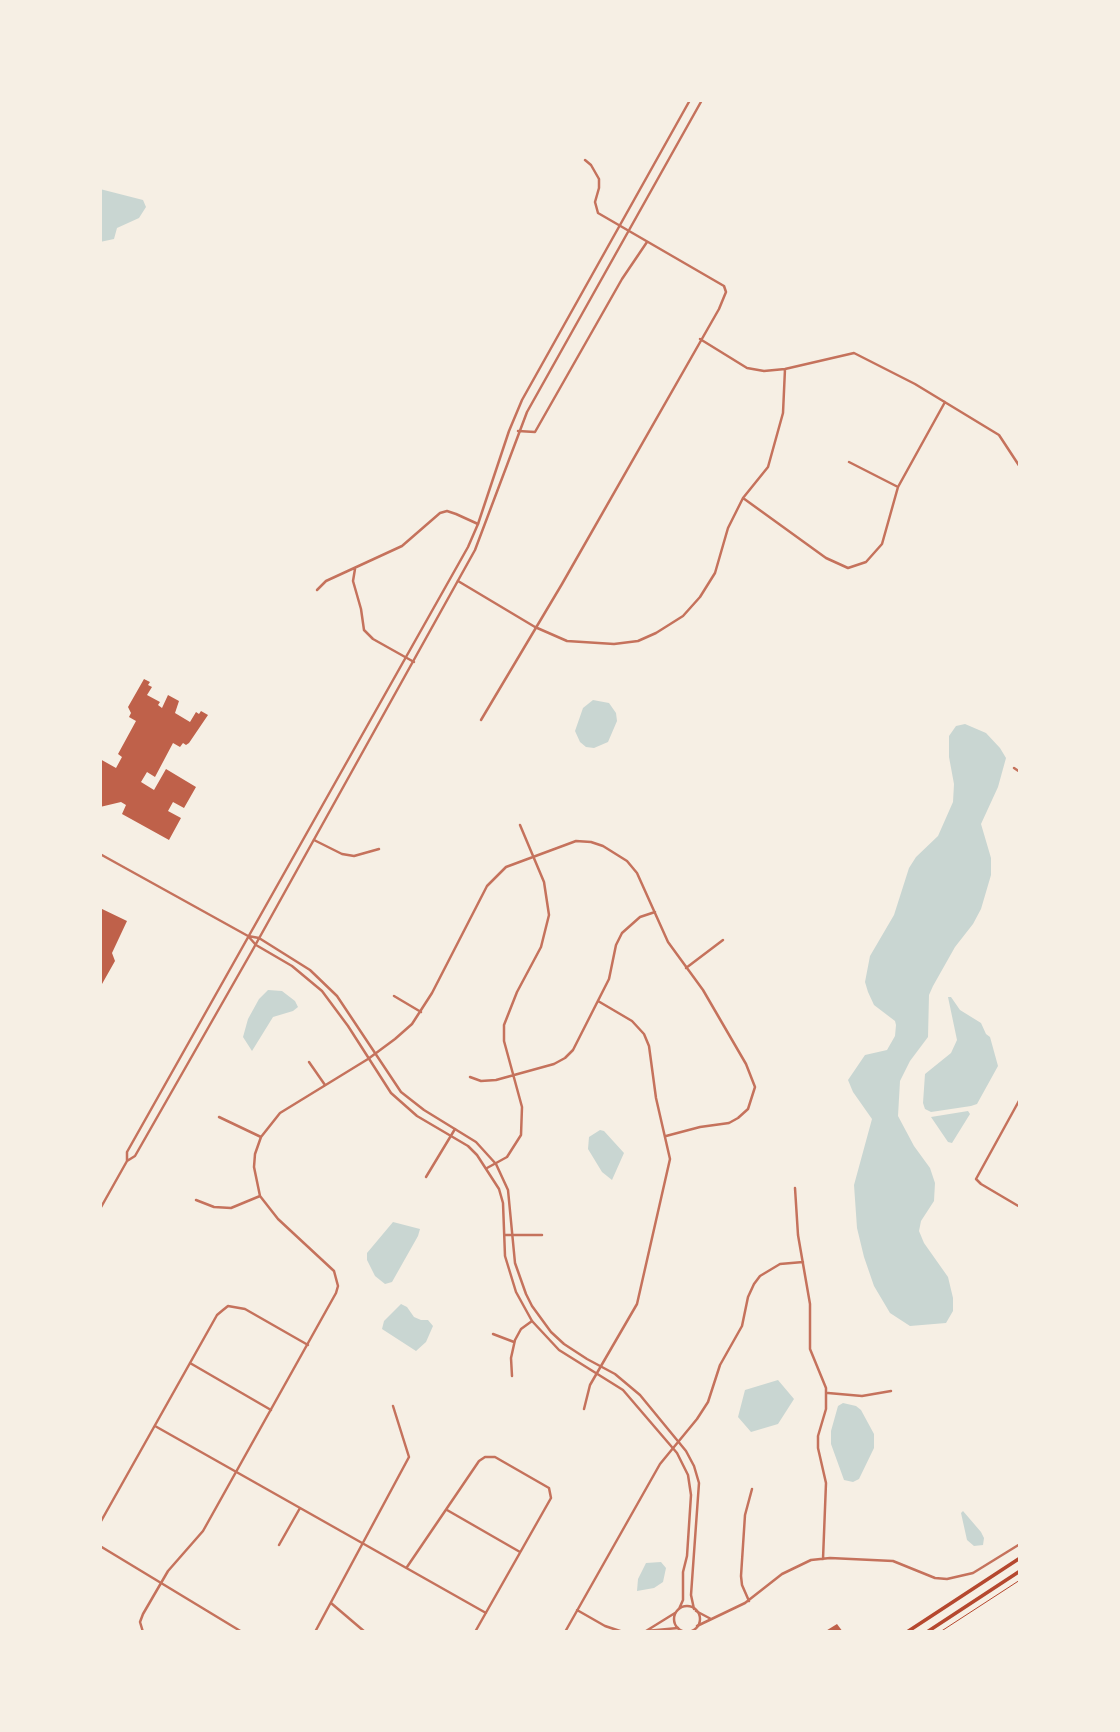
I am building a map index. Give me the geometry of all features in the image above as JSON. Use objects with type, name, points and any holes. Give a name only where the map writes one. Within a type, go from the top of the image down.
[{"type":"main road","points":[[907,1632],[1020,1558]]},
{"type":"main road","points":[[927,1632],[1020,1571]]},
{"type":"street","points":[[100,1209],[127,1161],[128,1152],[478,524],[522,400],[690,100]]},
{"type":"street","points":[[127,1161],[135,1156],[256,944],[458,581],[485,528],[518,431],[702,100]]},
{"type":"street","points":[[481,720],[582,549],[719,309],[726,292],[724,286],[598,213],[595,202],[599,179],[591,164],[585,160]]},
{"type":"street","points":[[518,431],[535,432],[622,279],[647,242]]},
{"type":"street","points":[[700,339],[747,368],[764,371],[785,369],[854,353],[915,384],[999,435],[1020,467]]},
{"type":"street","points":[[458,581],[536,627],[567,641],[598,644],[638,641],[656,633],[683,615],[699,597],[715,573],[728,528],[743,498],[768,467],[783,413],[785,369]]},
{"type":"street","points":[[743,498],[826,558],[848,568],[866,562],[882,544],[898,487],[945,402]]},
{"type":"street","points":[[849,462],[898,487]]},
{"type":"street","points":[[317,590],[326,581],[402,546],[440,513],[447,511],[478,524]]},
{"type":"street","points":[[355,569],[354,581],[362,609],[364,630],[373,639],[414,662]]},
{"type":"street","points":[[1014,768],[1020,772]]},
{"type":"street","points":[[487,1168],[507,1157],[521,1135],[522,1107],[504,1041],[504,1026],[512,1003],[548,929],[549,915],[544,882],[520,825]]},
{"type":"street","points":[[314,840],[342,854],[354,856],[379,849]]},
{"type":"street","points":[[143,1632],[140,1622],[143,1614],[179,1557],[203,1531],[308,1345],[338,1286],[334,1271],[278,1219],[260,1196],[254,1167],[261,1136],[280,1113],[396,1039],[421,1012],[487,886],[506,867],[576,841],[603,846],[627,861],[637,873],[668,942],[703,990],[746,1063],[755,1087],[748,1109],[729,1123],[666,1136]]},
{"type":"street","points":[[100,854],[248,936],[256,944],[292,966],[322,991],[397,1099],[417,1116],[468,1146],[487,1168],[499,1189],[503,1203],[505,1255],[510,1273],[532,1321],[559,1350],[623,1390],[673,1448],[684,1465],[691,1495],[687,1556],[683,1572],[683,1600],[675,1614],[646,1631]]},
{"type":"street","points":[[470,1077],[481,1081],[514,1075],[554,1065],[565,1058],[573,1050],[609,979],[616,945],[622,933],[640,917],[655,912]]},
{"type":"street","points":[[248,936],[259,938],[289,956],[325,983],[401,1092],[424,1110],[476,1142],[496,1164],[508,1190],[520,1279],[536,1312],[564,1344],[615,1374],[633,1389],[678,1441],[695,1466],[699,1483],[691,1595],[699,1620],[697,1626]]},
{"type":"street","points":[[686,968],[723,940]]},
{"type":"street","points":[[394,996],[421,1012]]},
{"type":"street","points":[[584,1409],[590,1385],[630,1317],[642,1287],[670,1159],[656,1098],[649,1046],[644,1034],[632,1020],[598,1001]]},
{"type":"street","points":[[309,1062],[325,1085]]},
{"type":"street","points":[[1020,1099],[976,1179],[1020,1208]]},
{"type":"street","points":[[219,1117],[261,1136]]},
{"type":"street","points":[[426,1177],[455,1129]]},
{"type":"street","points":[[795,1188],[810,1304],[810,1349],[827,1393],[826,1409],[818,1436],[818,1448],[827,1483],[823,1559]]},
{"type":"street","points":[[196,1200],[214,1207],[231,1208],[260,1196]]},
{"type":"street","points":[[505,1235],[542,1235]]},
{"type":"street","points":[[565,1632],[660,1464],[708,1402],[720,1365],[743,1325],[748,1297],[754,1284],[760,1276],[780,1264],[803,1262]]},
{"type":"street","points":[[100,1523],[217,1315],[228,1306],[245,1309],[308,1345]]},
{"type":"street","points":[[512,1376],[514,1342],[521,1329],[532,1321]]},
{"type":"street","points":[[493,1334],[514,1342]]},
{"type":"street","points":[[190,1363],[271,1410]]},
{"type":"street","points":[[827,1393],[862,1396],[891,1391]]},
{"type":"street","points":[[315,1632],[409,1457],[393,1406]]},
{"type":"street","points":[[155,1426],[486,1613]]},
{"type":"street","points":[[407,1567],[479,1461],[485,1457],[495,1457],[547,1486],[551,1491],[551,1498],[475,1632]]},
{"type":"street","points":[[749,1601],[741,1576],[746,1514],[752,1489]]},
{"type":"street","points":[[279,1545],[300,1508]]},
{"type":"street","points":[[446,1509],[520,1552]]},
{"type":"street","points":[[638,1632],[692,1631],[749,1601],[796,1566],[811,1560],[893,1561],[947,1579],[973,1573],[1020,1544]]},
{"type":"street","points":[[100,1546],[242,1632]]},
{"type":"street","points":[[331,1603],[365,1632]]},
{"type":"street","points":[[679,1609],[686,1606],[711,1619]]},
{"type":"street","points":[[577,1610],[605,1626],[623,1632]]},
{"type":"street","points":[[675,1614],[674,1621],[680,1630]]},
{"type":"path","points":[[940,1632],[1020,1580]]},
{"type":"shaded area","points":[[100,189],[143,200],[146,207],[139,218],[117,228],[114,239],[100,242]]},
{"type":"shaded area","points":[[593,700],[609,703],[616,713],[617,721],[608,742],[594,748],[586,747],[580,742],[575,731],[583,708]]},
{"type":"shaded area","points":[[965,724],[986,733],[1006,758],[998,787],[981,824],[991,858],[991,875],[981,909],[933,986],[929,995],[928,1037],[910,1061],[900,1081],[898,1116],[930,1168],[935,1183],[934,1201],[921,1221],[919,1231],[924,1243],[948,1277],[953,1298],[953,1311],[946,1323],[910,1326],[890,1313],[874,1286],[864,1257],[857,1228],[854,1185],[872,1119],[848,1080],[865,1055],[887,1050],[895,1036],[895,1021],[874,1005],[868,992],[865,982],[870,956],[894,915],[909,868],[916,857],[938,836],[953,802],[949,736],[956,726]]},
{"type":"shaded area","points":[[268,990],[282,991],[295,1001],[298,1007],[273,1017],[252,1051],[243,1037],[248,1019],[259,999]]},
{"type":"shaded area","points":[[948,997],[951,997],[960,1010],[981,1023],[990,1037],[998,1066],[977,1104],[931,1112],[925,1109],[923,1103],[925,1074],[951,1053],[957,1040]]},
{"type":"shaded area","points":[[968,1111],[970,1114],[952,1143],[948,1142],[931,1117]]},
{"type":"shaded area","points":[[600,1130],[624,1153],[612,1180],[602,1172],[588,1149],[589,1137]]},
{"type":"shaded area","points":[[393,1222],[420,1229],[392,1282],[385,1284],[375,1276],[367,1260],[367,1253]]},
{"type":"shaded area","points":[[401,1304],[407,1307],[414,1317],[428,1320],[433,1326],[426,1342],[416,1351],[382,1329],[384,1321]]},
{"type":"shaded area","points":[[778,1380],[794,1399],[778,1424],[751,1432],[738,1417],[745,1390]]},
{"type":"shaded area","points":[[843,1403],[861,1410],[874,1434],[874,1448],[859,1479],[853,1482],[844,1480],[831,1444],[831,1431],[838,1406]]},
{"type":"shaded area","points":[[963,1511],[981,1532],[983,1545],[974,1546],[967,1540],[961,1513]]},
{"type":"shaded area","points":[[661,1562],[666,1568],[663,1582],[654,1588],[637,1591],[638,1579],[646,1563]]},
{"type":"building","points":[[144,679],[150,682],[148,685],[152,687],[147,695],[160,702],[158,705],[162,708],[168,695],[179,701],[175,713],[190,722],[196,712],[199,714],[201,711],[208,715],[189,743],[183,743],[180,747],[173,743],[155,777],[147,772],[141,782],[154,790],[166,769],[196,787],[184,808],[173,802],[168,811],[181,818],[169,840],[122,814],[126,805],[121,802],[100,807],[100,759],[116,768],[122,757],[118,754],[136,721],[129,717],[131,713],[128,707]]},
{"type":"building","points":[[100,908],[127,921],[112,953],[115,961],[102,984]]},
{"type":"building","points":[[837,1624],[843,1632],[824,1632]]}]
